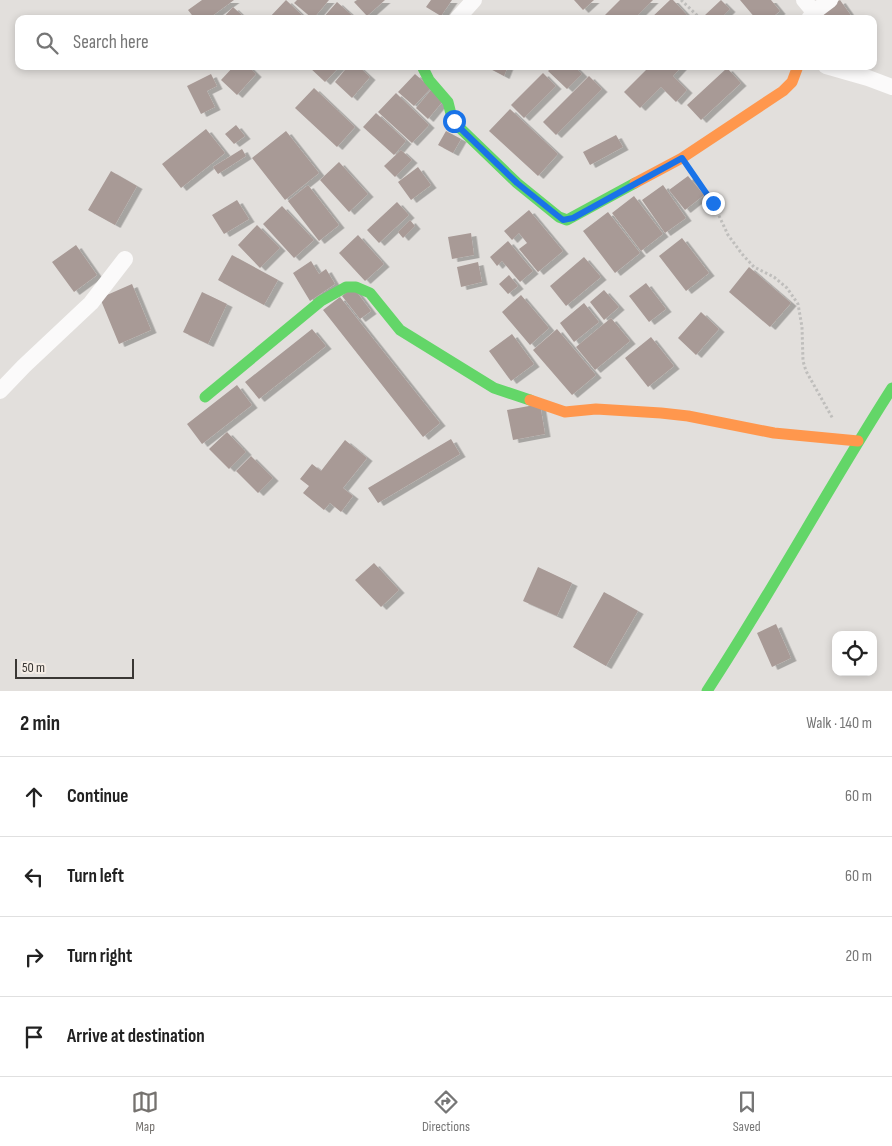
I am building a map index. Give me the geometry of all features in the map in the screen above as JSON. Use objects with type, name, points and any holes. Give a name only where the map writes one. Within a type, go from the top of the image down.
[{"type":"street","points":[[461,15],[474,0]]},
{"type":"street","points":[[809,10],[830,0]]},
{"type":"street","points":[[428,72],[448,102],[451,114],[461,129],[517,183],[563,220],[573,218],[682,158],[783,92],[792,82],[796,70]]},
{"type":"street","points":[[840,70],[892,87]]},
{"type":"street","points":[[0,392],[24,366],[91,303],[125,259]]},
{"type":"street","points":[[205,396],[321,301],[346,287],[356,287],[370,293],[400,330],[494,388],[565,412],[596,409],[661,413],[688,416],[774,434],[844,439],[858,442]]},
{"type":"street","points":[[707,691],[739,642],[892,388]]},
{"type":"path","points":[[680,0],[697,15]]},
{"type":"path","points":[[682,158],[713,203],[728,235],[742,254],[754,267],[774,277],[787,288],[798,304],[802,327],[803,361],[806,371],[844,439]]},
{"type":"building","points":[[202,0],[234,0],[213,15],[192,15],[188,10]]},
{"type":"building","points":[[286,0],[302,15],[272,15]]},
{"type":"building","points":[[297,0],[329,0],[316,15],[308,15],[294,3]]},
{"type":"building","points":[[357,0],[385,0],[368,15],[354,2]]},
{"type":"building","points":[[431,0],[452,0],[442,15],[426,7]]},
{"type":"building","points":[[574,0],[594,0],[583,10]]},
{"type":"building","points":[[620,0],[653,0],[638,15],[605,15]]},
{"type":"building","points":[[670,0],[673,0],[687,15],[654,15]]},
{"type":"building","points":[[721,0],[730,9],[724,15],[705,15]]},
{"type":"building","points":[[740,0],[771,0],[780,11],[775,15],[753,15]]},
{"type":"building","points":[[840,0],[851,15],[824,15],[822,12]]},
{"type":"building","points":[[337,2],[352,15],[326,15]]},
{"type":"building","points":[[233,7],[242,15],[226,15]]},
{"type":"building","points":[[230,70],[252,70],[256,74],[237,95],[221,80]]},
{"type":"building","points":[[312,70],[336,70],[325,82]]},
{"type":"building","points":[[345,70],[362,70],[370,77],[352,98],[335,82]]},
{"type":"building","points":[[493,70],[506,70],[504,76]]},
{"type":"building","points":[[578,70],[582,74],[567,89],[548,71]]},
{"type":"building","points":[[646,70],[678,70],[673,76],[687,90],[676,102],[661,87],[640,108],[624,92]]},
{"type":"building","points":[[725,70],[729,70],[741,83],[701,120],[687,105]]},
{"type":"building","points":[[543,73],[556,86],[524,118],[511,105]]},
{"type":"building","points":[[211,74],[217,86],[207,91],[215,107],[201,114],[187,86]]},
{"type":"building","points":[[415,74],[431,88],[414,106],[398,92]]},
{"type":"building","points":[[589,76],[602,89],[556,135],[543,122]]},
{"type":"building","points":[[314,88],[355,127],[337,147],[295,108]]},
{"type":"building","points":[[431,90],[443,101],[428,119],[416,108]]},
{"type":"building","points":[[396,93],[429,125],[412,143],[378,112]]},
{"type":"building","points":[[510,109],[558,154],[538,176],[489,131]]},
{"type":"building","points":[[376,113],[406,141],[394,155],[363,127]]},
{"type":"building","points":[[236,125],[245,136],[234,144],[225,134]]},
{"type":"building","points":[[206,129],[225,153],[181,188],[162,164]]},
{"type":"building","points":[[286,131],[319,173],[285,200],[252,158]]},
{"type":"building","points":[[446,131],[461,139],[453,153],[438,145]]},
{"type":"building","points":[[616,135],[623,147],[590,165],[583,152]]},
{"type":"building","points":[[242,149],[246,156],[218,174],[213,167]]},
{"type":"building","points":[[401,150],[412,160],[395,177],[384,166]]},
{"type":"building","points":[[339,162],[368,194],[349,212],[320,180]]},
{"type":"building","points":[[418,167],[431,185],[411,200],[398,182]]},
{"type":"building","points":[[111,171],[137,186],[115,225],[88,210]]},
{"type":"building","points":[[688,176],[704,195],[685,210],[669,190]]},
{"type":"building","points":[[308,185],[339,225],[319,241],[288,201]]},
{"type":"building","points":[[663,185],[686,218],[665,233],[642,200]]},
{"type":"building","points":[[634,196],[663,234],[641,251],[612,213]]},
{"type":"building","points":[[237,200],[249,219],[224,234],[212,215]]},
{"type":"building","points":[[397,202],[409,215],[379,243],[367,230]]},
{"type":"building","points":[[282,206],[314,240],[294,258],[263,224]]},
{"type":"building","points":[[529,210],[563,251],[538,272],[519,249],[527,243],[519,233],[512,240],[504,231]]},
{"type":"building","points":[[608,212],[640,253],[615,273],[583,231]]},
{"type":"building","points":[[410,220],[415,226],[403,238],[398,232]]},
{"type":"building","points":[[257,225],[280,248],[260,268],[238,245]]},
{"type":"building","points":[[471,233],[474,255],[452,259],[448,237]]},
{"type":"building","points":[[358,235],[384,264],[365,281],[339,253]]},
{"type":"building","points":[[682,238],[709,273],[686,291],[659,256]]},
{"type":"building","points":[[508,241],[533,271],[520,282],[502,261],[497,266],[490,257]]},
{"type":"building","points":[[76,245],[97,275],[74,292],[52,262]]},
{"type":"building","points":[[232,255],[278,280],[264,305],[218,280]]},
{"type":"building","points":[[584,257],[601,277],[566,306],[550,286]]},
{"type":"building","points":[[311,261],[319,274],[326,269],[335,284],[310,301],[293,273]]},
{"type":"building","points":[[478,262],[482,282],[461,287],[457,267]]},
{"type":"building","points":[[749,267],[791,303],[770,327],[729,292]]},
{"type":"building","points":[[509,275],[518,286],[508,294],[499,284]]},
{"type":"building","points":[[646,283],[666,309],[649,322],[629,296]]},
{"type":"building","points":[[132,284],[151,330],[119,344],[100,298]]},
{"type":"building","points":[[353,287],[371,311],[360,319],[342,296]]},
{"type":"building","points":[[604,290],[619,307],[604,320],[590,302]]},
{"type":"building","points":[[202,292],[227,304],[208,344],[183,332]]},
{"type":"building","points":[[521,295],[549,328],[530,345],[502,312]]},
{"type":"building","points":[[340,297],[440,423],[423,437],[323,310]]},
{"type":"building","points":[[584,303],[599,322],[574,342],[560,323]]},
{"type":"building","points":[[701,312],[719,329],[696,355],[678,338]]},
{"type":"building","points":[[611,318],[630,341],[595,370],[576,347]]},
{"type":"building","points":[[312,329],[326,346],[259,399],[245,382]]},
{"type":"building","points":[[557,329],[596,375],[572,395],[533,350]]},
{"type":"building","points":[[512,334],[534,364],[511,381],[489,351]]},
{"type":"building","points":[[651,337],[674,366],[648,387],[625,358]]},
{"type":"building","points":[[237,385],[252,405],[202,444],[187,424]]},
{"type":"building","points":[[540,404],[545,434],[513,440],[507,410]]},
{"type":"building","points":[[227,432],[246,452],[229,469],[209,449]]},
{"type":"building","points":[[451,439],[460,454],[378,503],[368,488]]},
{"type":"building","points":[[345,440],[367,458],[343,488],[353,496],[341,512],[330,503],[324,510],[303,493],[309,486],[300,479],[312,464],[321,471]]},
{"type":"building","points":[[251,456],[273,478],[258,493],[236,471]]},
{"type":"building","points":[[374,563],[399,590],[381,607],[355,580]]},
{"type":"building","points":[[538,567],[572,583],[557,616],[523,601]]},
{"type":"building","points":[[604,592],[638,611],[606,666],[573,647]]},
{"type":"building","points":[[776,624],[791,658],[772,667],[757,633]]},
{"type":"traffic: fast","points":[[424,70],[429,80],[448,102],[451,114],[461,129],[517,183],[559,217],[567,220],[635,183]]},
{"type":"traffic: fast","points":[[205,397],[321,301],[346,287],[356,287],[370,293],[400,330],[494,388],[530,400]]},
{"type":"traffic: fast","points":[[707,691],[892,388]]},
{"type":"traffic: slow","points":[[635,183],[682,158],[783,91],[792,82],[796,70]]},
{"type":"traffic: slow","points":[[530,400],[565,412],[596,409],[661,413],[688,416],[774,433],[858,441]]},
{"type":"route","points":[[454,121],[517,183],[563,220],[573,218],[682,158],[713,203]]}]
